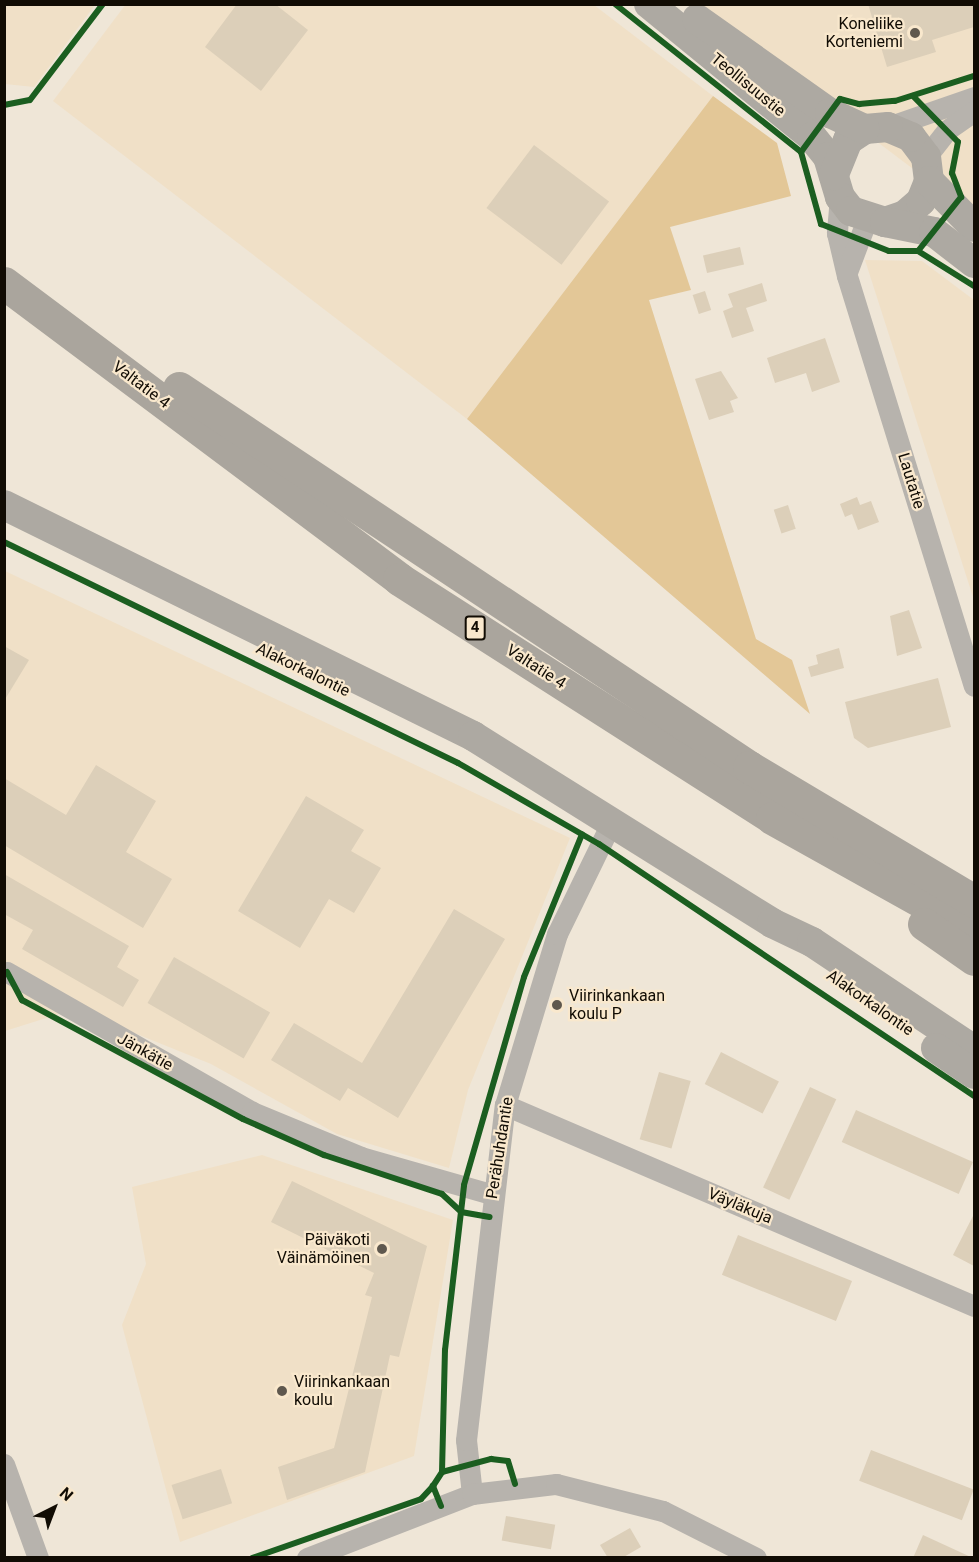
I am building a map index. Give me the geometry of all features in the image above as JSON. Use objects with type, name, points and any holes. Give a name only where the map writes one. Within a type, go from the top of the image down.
[{"type":"highway","name":"Valtatie 4","points":[[4,272],[749,767],[975,901]]},
{"type":"highway","name":"Valtatie 4","points":[[4,284],[399,579],[772,818],[975,931]]},
{"type":"highway","points":[[772,818],[975,959]]},
{"type":"street","name":"Teollisuustie","points":[[649,4],[802,128],[828,156],[837,186]]},
{"type":"street","name":"Teollisuustie","points":[[676,4],[830,113],[876,128]]},
{"type":"street","points":[[975,97],[876,128],[848,140],[837,186],[876,220],[934,232],[975,263]]},
{"type":"street","points":[[876,220],[905,215],[921,201],[928,169],[947,130],[975,111]]},
{"type":"street","points":[[876,128],[911,137],[928,169],[975,227]]},
{"type":"street","name":"Lautatie","points":[[837,186],[837,233],[847,276],[975,686]]},
{"type":"street","points":[[847,276],[876,220]]},
{"type":"street","name":"Alakorkalontie","points":[[4,505],[463,731],[612,821],[772,923],[812,942],[975,1050]]},
{"type":"street","name":"Perähuhdantie","points":[[472,1494],[466,1440],[491,1194],[505,1105],[556,934],[612,821]]},
{"type":"street","name":"Alakorkalontie","points":[[772,923],[799,953],[975,1074]]},
{"type":"street","name":"Jänkätie","points":[[7,972],[252,1112],[361,1157],[491,1194]]},
{"type":"street","name":"Väyläkuja","points":[[505,1105],[975,1306]]},
{"type":"street","points":[[4,1464],[38,1557]]},
{"type":"street","points":[[307,1557],[472,1494],[515,1484],[592,1489],[663,1511],[756,1557]]},
{"type":"shaded area","points":[[5,4],[95,5],[34,87],[5,84]]},
{"type":"shaded area","points":[[126,4],[594,5],[713,96],[467,419],[53,101]]},
{"type":"shaded area","points":[[696,5],[974,5],[974,215]]},
{"type":"shaded area","points":[[713,96],[777,143],[791,196],[670,227],[691,290],[649,300],[756,639],[792,660],[810,714],[467,419]]},
{"type":"shaded area","points":[[865,260],[922,261],[974,300],[974,600]]},
{"type":"shaded area","points":[[5,571],[570,838],[468,1090],[449,1168],[337,1134],[211,1064],[75,1009],[5,1031]]},
{"type":"shaded area","name":"Viirinkankaan koulu","points":[[262,1155],[453,1220],[414,1456],[180,1542],[122,1325],[146,1264],[132,1187]]},
{"type":"building","points":[[237,4],[275,4],[308,30],[261,91],[205,47]]},
{"type":"building","name":"Koneliike Korteniemi","points":[[868,4],[974,4],[974,27],[932,40],[936,52],[887,67]]},
{"type":"building","points":[[534,145],[609,202],[562,265],[486,208]]},
{"type":"building","points":[[740,247],[744,265],[707,273],[703,256]]},
{"type":"building","points":[[762,283],[767,301],[746,308],[754,331],[732,338],[723,311],[733,307],[728,294]]},
{"type":"building","points":[[705,291],[711,310],[699,314],[693,295]]},
{"type":"building","points":[[825,338],[840,382],[812,392],[806,373],[775,383],[767,358]]},
{"type":"building","points":[[721,371],[738,398],[730,401],[734,412],[709,420],[695,379]]},
{"type":"building","points":[[857,497],[860,505],[871,501],[879,522],[858,530],[852,514],[845,517],[840,504]]},
{"type":"building","points":[[788,505],[796,529],[781,533],[774,510]]},
{"type":"building","points":[[909,610],[922,648],[897,656],[890,616]]},
{"type":"building","points":[[4,646],[29,660],[4,701]]},
{"type":"building","points":[[839,648],[844,668],[811,677],[808,667],[818,664],[816,655]]},
{"type":"building","points":[[938,678],[951,727],[868,748],[854,738],[845,702]]},
{"type":"building","points":[[96,765],[156,801],[126,852],[172,879],[143,928],[4,845],[4,778],[66,815]]},
{"type":"building","points":[[306,796],[364,830],[351,851],[381,868],[354,913],[329,899],[300,948],[238,911]]},
{"type":"building","points":[[4,874],[129,946],[117,967],[139,980],[123,1007],[22,949],[33,930],[4,914]]},
{"type":"building","points":[[454,909],[505,939],[398,1118],[348,1088],[340,1101],[271,1060],[294,1023],[362,1063]]},
{"type":"building","points":[[174,957],[270,1012],[244,1058],[148,1003]]},
{"type":"building","points":[[721,1052],[779,1082],[763,1114],[705,1084]]},
{"type":"building","points":[[659,1072],[691,1081],[671,1148],[640,1139]]},
{"type":"building","points":[[810,1087],[836,1099],[789,1200],[763,1188]]},
{"type":"building","points":[[856,1110],[973,1162],[959,1194],[842,1142]]},
{"type":"building","points":[[292,1181],[427,1246],[399,1357],[390,1355],[365,1472],[287,1500],[278,1467],[334,1448],[372,1297],[365,1295],[374,1273],[271,1222]]},
{"type":"building","points":[[974,1214],[974,1266],[953,1255]]},
{"type":"building","points":[[738,1235],[852,1281],[836,1321],[722,1275]]},
{"type":"building","points":[[871,1450],[974,1489],[962,1520],[859,1481]]},
{"type":"building","points":[[221,1469],[232,1503],[183,1519],[172,1485]]},
{"type":"building","points":[[506,1516],[555,1525],[551,1549],[502,1541]]},
{"type":"building","points":[[630,1528],[641,1547],[622,1558],[608,1558],[600,1545]]},
{"type":"building","points":[[923,1535],[973,1558],[913,1558]]},
{"type":"cycle path","points":[[4,105],[30,100],[103,4]]},
{"type":"cycle path","points":[[615,4],[801,152],[821,224],[889,251],[918,251],[974,286]]},
{"type":"cycle path","points":[[801,152],[840,99],[859,104],[895,101],[974,76]]},
{"type":"cycle path","points":[[913,96],[958,142],[952,173],[961,197],[918,251]]},
{"type":"cycle path","points":[[4,542],[458,763],[599,844],[974,1096]]},
{"type":"cycle path","points":[[441,1506],[433,1486],[442,1472],[445,1350],[464,1185],[524,977],[582,834]]},
{"type":"cycle path","points":[[7,972],[22,1000],[243,1119],[324,1155],[442,1194],[461,1212],[490,1217]]},
{"type":"cycle path","points":[[442,1472],[491,1459],[508,1461],[515,1484]]},
{"type":"cycle path","points":[[252,1558],[421,1499],[433,1486]]},
{"type":"place","name":"Koneliike Korteniemi","points":[[915,33]]},
{"type":"place","name":"Viirinkankaan koulu P","points":[[557,1005]]},
{"type":"place","name":"Päiväkoti Väinämöinen","points":[[382,1249]]},
{"type":"place","name":"Viirinkankaan koulu","points":[[282,1391]]}]
